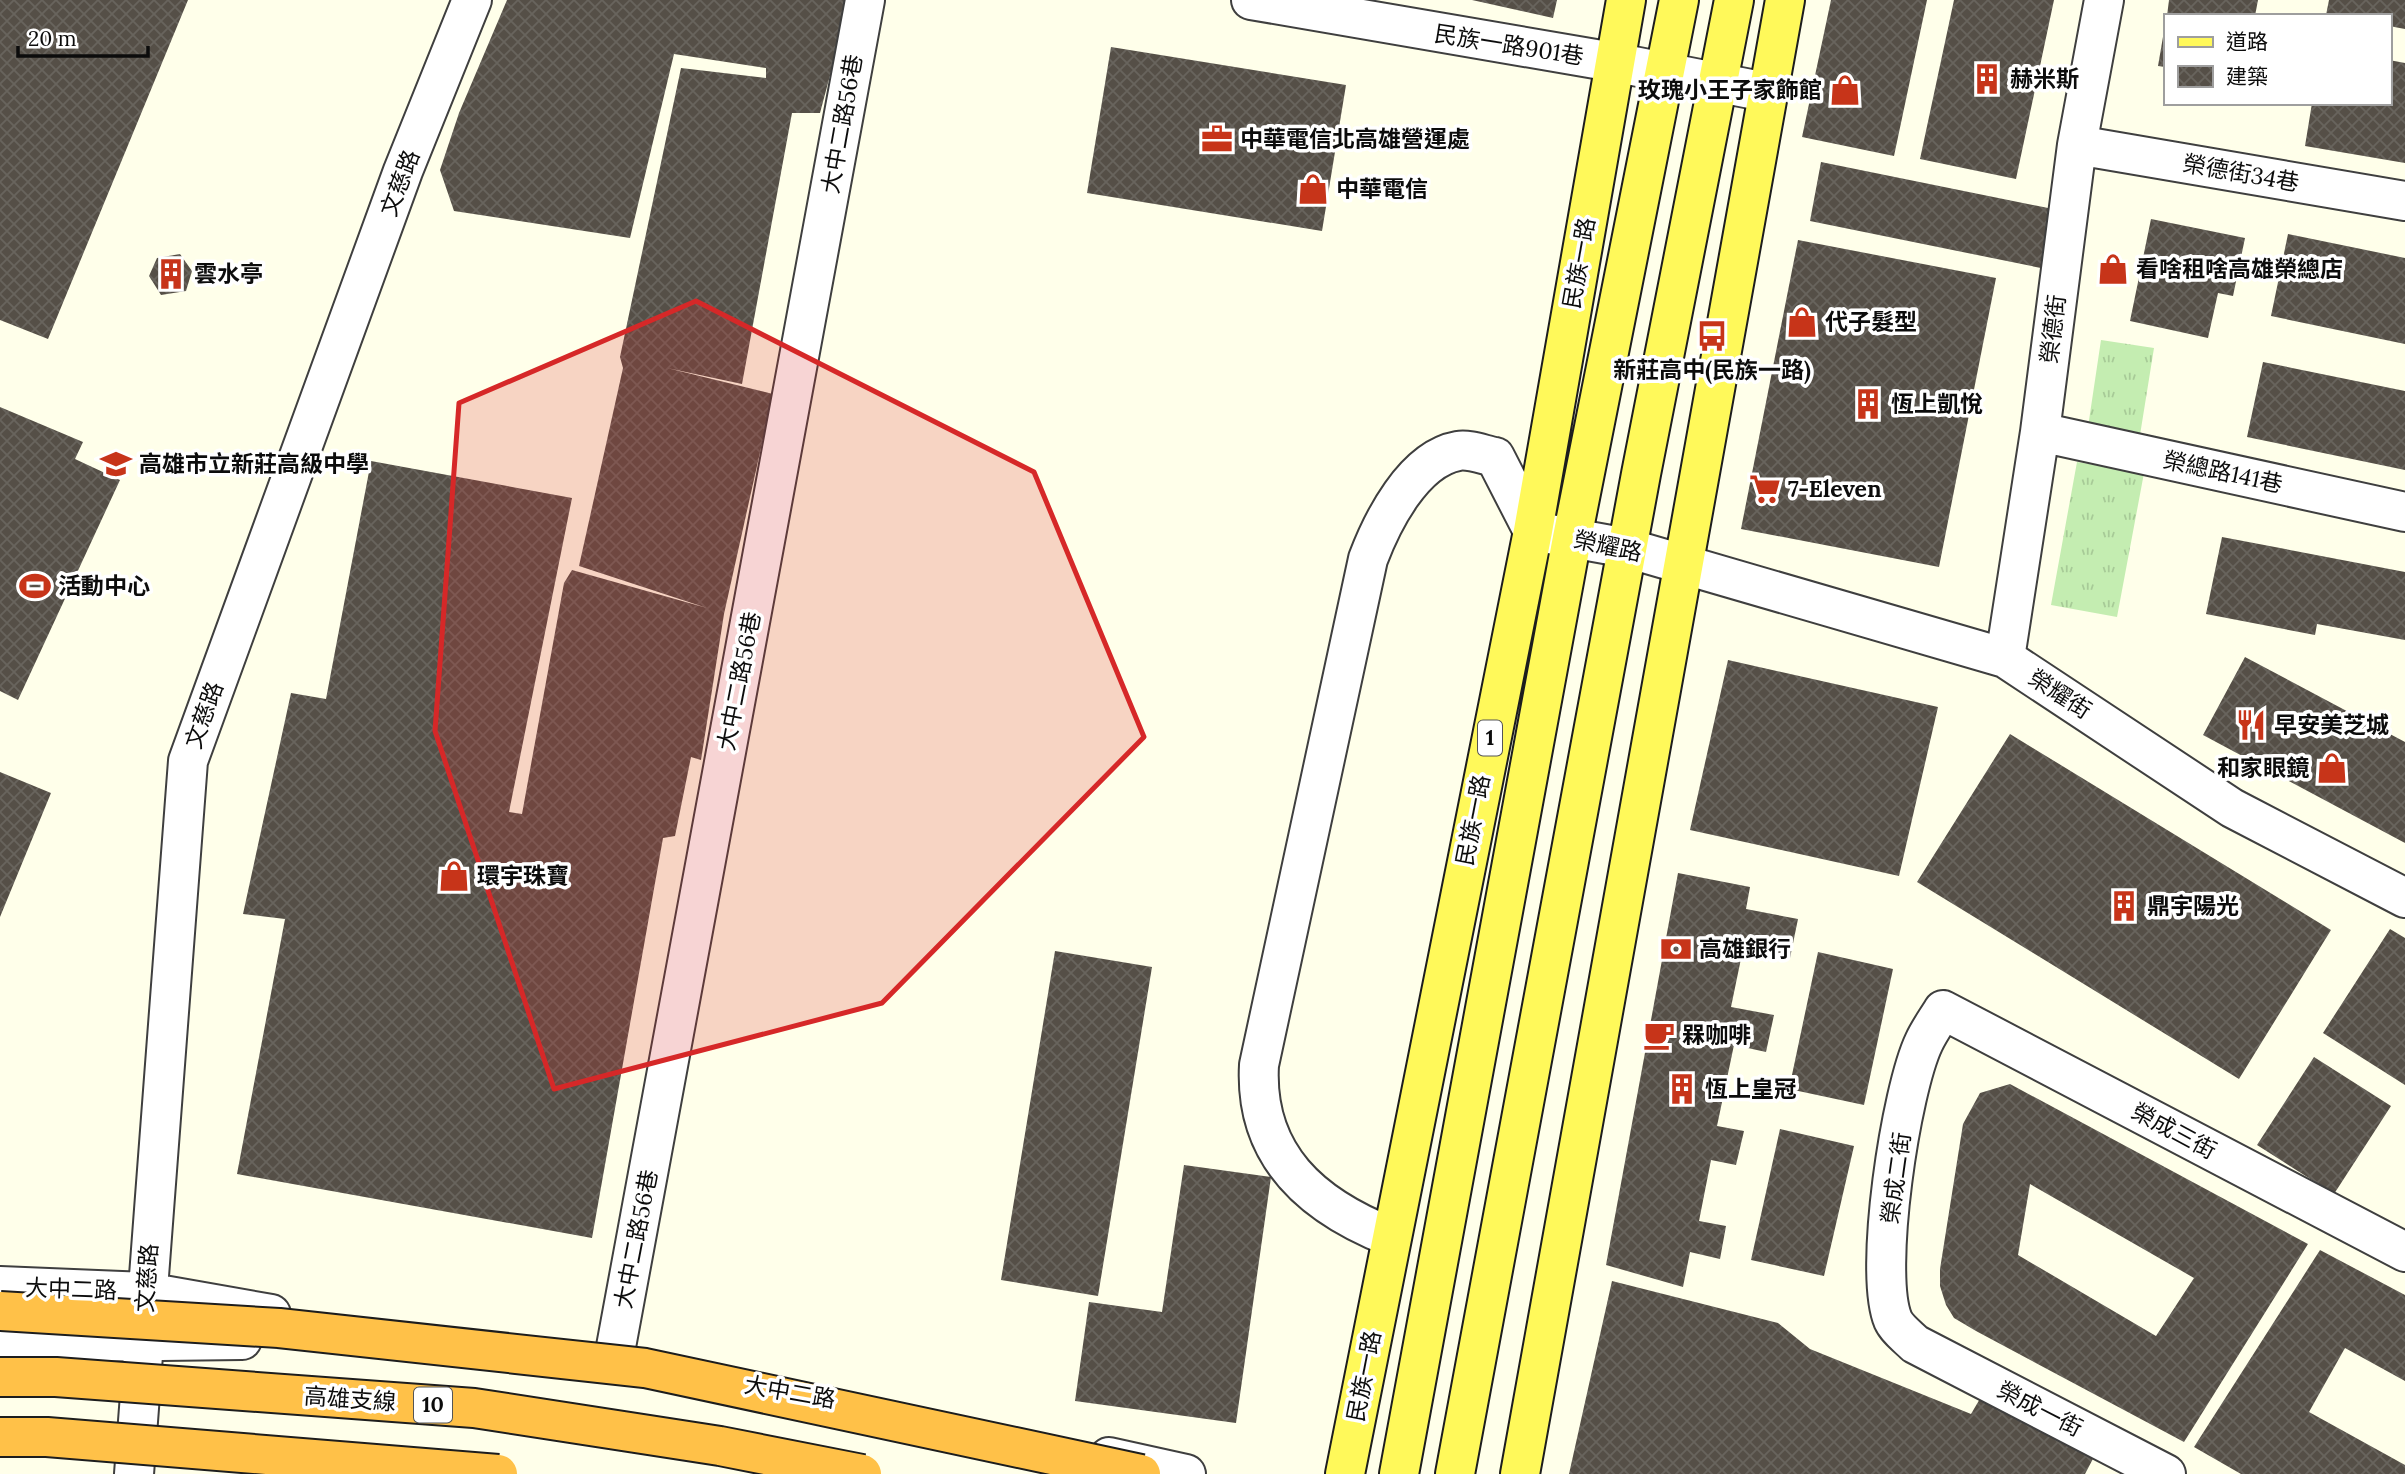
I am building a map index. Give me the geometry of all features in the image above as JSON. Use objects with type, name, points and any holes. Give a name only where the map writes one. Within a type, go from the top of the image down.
[{"type":"highway","points":[[0,1311],[279,1328],[645,1368],[1141,1474]]},
{"type":"highway","name":"高雄支線","points":[[0,1377],[56,1377],[474,1408],[720,1446],[862,1474]]},
{"type":"highway","points":[[0,1437],[47,1437],[498,1474]]},
{"type":"main road","name":"民族一路","points":[[1345,1474],[1533,531],[1613,62],[1626,0]]},
{"type":"main road","name":"民族一路","points":[[1399,1474],[1572,538],[1679,0]]},
{"type":"main road","points":[[1455,1474],[1628,548],[1734,0]]},
{"type":"main road","points":[[1520,1474],[1766,92],[1785,0]]},
{"type":"street","name":"文慈路","points":[[134,1474],[187,761],[404,171],[472,0]]},
{"type":"street","name":"大中二路56巷","points":[[613,1363],[865,0]]},
{"type":"street","name":"民族一路901巷","points":[[1251,0],[1301,5],[1766,92]]},
{"type":"street","name":"榮德街","points":[[2005,658],[2040,432],[2077,145],[2104,0]]},
{"type":"street","name":"榮德街34巷","points":[[2077,145],[2405,201]]},
{"type":"street","name":"榮總路141巷","points":[[2040,432],[2405,512]]},
{"type":"street","points":[[1391,1237],[1352,1222],[1302,1185],[1289,1171],[1273,1145],[1263,1115],[1257,1091],[1259,1065],[1368,559],[1382,521],[1404,490],[1445,455],[1460,450],[1495,457],[1533,531]]},
{"type":"street","name":"榮耀路","points":[[1533,531],[1628,548],[1683,565]]},
{"type":"street","name":"榮耀街","points":[[1683,565],[2005,658],[2232,808],[2405,898]]},
{"type":"street","name":"榮成三街","points":[[1943,1010],[2405,1252]]},
{"type":"street","name":"榮成二街","points":[[1914,1344],[1894,1322],[1887,1295],[1887,1244],[1895,1166],[1908,1101],[1923,1043],[1943,1010]]},
{"type":"street","name":"大中二路","points":[[0,1286],[146,1292],[391,1336],[613,1363],[929,1416],[1186,1474]]},
{"type":"street","name":"大中二路","points":[[0,1343],[142,1343],[391,1336]]},
{"type":"street","name":"榮成一街","points":[[1914,1344],[2166,1474]]},
{"type":"highlighted area","points":[[696,301],[1034,472],[1144,737],[882,1003],[554,1089],[435,731],[459,403]]},
{"type":"green space","points":[[2101,340],[2154,348],[2140,435],[2088,427]]},
{"type":"green space","points":[[2077,462],[2144,473],[2117,617],[2051,605]]},
{"type":"building","points":[[0,0],[188,0],[48,339],[0,320]]},
{"type":"building","points":[[507,0],[846,0],[848,8],[820,113],[792,113],[742,384],[667,368],[773,394],[724,614],[701,760],[691,757],[675,836],[663,838],[592,1238],[237,1174],[285,919],[243,914],[291,693],[326,699],[371,461],[572,498],[509,812],[522,814],[564,583],[572,570],[707,608],[579,566],[623,368],[620,357],[681,68],[766,78],[766,68],[674,54],[630,238],[454,211],[440,170],[459,113]]},
{"type":"building","points":[[1472,0],[1557,0],[1553,18]]},
{"type":"building","points":[[1831,0],[1927,0],[1894,156],[1802,137]]},
{"type":"building","name":"赫米斯","points":[[1954,0],[2054,0],[2016,179],[1920,159]]},
{"type":"building","points":[[2169,0],[2258,0],[2255,14],[2167,14]]},
{"type":"building","points":[[2329,0],[2405,0],[2405,29],[2391,26],[2391,14],[2326,14]]},
{"type":"building","points":[[2164,31],[2164,67],[2158,66]]},
{"type":"building","name":"中華電信北高雄營運處","points":[[1111,47],[1346,85],[1322,231],[1087,193]]},
{"type":"building","points":[[2391,60],[2405,63],[2405,163],[2305,146],[2312,105],[2391,105]]},
{"type":"building","points":[[1821,162],[2063,211],[2051,270],[1810,221]]},
{"type":"building","points":[[2151,219],[2245,238],[2233,296],[2218,293],[2208,338],[2130,321]]},
{"type":"building","points":[[2288,234],[2405,258],[2405,344],[2271,316]]},
{"type":"building","name":"恆上凱悅","points":[[1798,240],[1996,278],[1939,567],[1741,529]]},
{"type":"building","name":"雲水亭","points":[[180,254],[192,271],[186,291],[161,295],[149,276],[157,258]]},
{"type":"building","points":[[2263,362],[2405,391],[2405,470],[2247,437]]},
{"type":"building","name":"活動中心","points":[[0,407],[83,442],[75,459],[120,480],[18,700],[0,691]]},
{"type":"building","points":[[2222,537],[2405,572],[2405,640],[2317,624],[2315,635],[2206,614]]},
{"type":"building","points":[[2245,657],[2405,742],[2405,843],[2203,735]]},
{"type":"building","points":[[1728,660],[1938,707],[1899,876],[1690,830]]},
{"type":"building","name":"鼎宇陽光","points":[[2010,734],[2331,930],[2239,1079],[1917,882]]},
{"type":"building","points":[[0,772],[51,793],[0,917]]},
{"type":"building","name":"恆上皇冠","points":[[1678,873],[1750,887],[1746,909],[1798,919],[1790,958],[1743,949],[1731,1007],[1774,1015],[1766,1052],[1734,1045],[1717,1126],[1744,1131],[1736,1165],[1711,1160],[1699,1221],[1726,1226],[1720,1259],[1690,1252],[1683,1287],[1606,1265]]},
{"type":"building","points":[[2390,929],[2405,938],[2405,1085],[2323,1033]]},
{"type":"building","points":[[1055,951],[1152,967],[1098,1296],[1001,1280]]},
{"type":"building","name":"恆上皇冠","points":[[1818,952],[1893,969],[1864,1105],[1789,1089]]},
{"type":"building","points":[[2314,1057],[2391,1106],[2334,1194],[2257,1145]]},
{"type":"building","points":[[2010,1084],[2308,1244],[2184,1442],[1976,1331],[1954,1318],[1946,1305],[1940,1286],[1940,1269],[1963,1124],[1980,1093]],"holes":[[[2030,1184],[2194,1278],[2156,1336],[2018,1255]]]},
{"type":"building","name":"恆上皇冠","points":[[1780,1129],[1854,1146],[1824,1276],[1751,1260]]},
{"type":"building","points":[[1184,1165],[1271,1177],[1236,1423],[1075,1401],[1089,1302],[1162,1312]]},
{"type":"building","points":[[2320,1250],[2405,1295],[2405,1381],[2345,1348],[2309,1412],[2405,1465],[2405,1474],[2241,1474],[2194,1447]]},
{"type":"building","points":[[1612,1281],[1778,1323],[1810,1349],[1971,1414],[1981,1397],[2095,1455],[2085,1474],[1569,1474]]},
{"type":"place","name":"赫米斯","points":[[1987,79]]},
{"type":"place","name":"玫瑰小王子家飾館","points":[[1845,90]]},
{"type":"place","name":"中華電信北高雄營運處","points":[[1217,139]]},
{"type":"place","name":"中華電信","points":[[1313,189]]},
{"type":"place","name":"看啥租啥高雄榮總店","points":[[2113,269]]},
{"type":"place","name":"雲水亭","points":[[171,274]]},
{"type":"place","name":"代子髮型","points":[[1802,322]]},
{"type":"place","name":"新莊高中(民族一路)","points":[[1712,336]]},
{"type":"place","name":"恆上凱悅","points":[[1868,404]]},
{"type":"place","name":"高雄市立新莊高級中學","points":[[116,464]]},
{"type":"place","name":"7-Eleven","points":[[1765,489]]},
{"type":"place","name":"活動中心","points":[[35,586]]},
{"type":"place","name":"早安美芝城","points":[[2251,725]]},
{"type":"place","name":"和家眼鏡","points":[[2332,768]]},
{"type":"place","name":"環宇珠寶","points":[[454,876]]},
{"type":"place","name":"鼎宇陽光","points":[[2124,906]]},
{"type":"place","name":"高雄銀行","points":[[1676,949]]},
{"type":"place","name":"槑咖啡","points":[[1659,1035]]},
{"type":"place","name":"恆上皇冠","points":[[1682,1089]]}]
